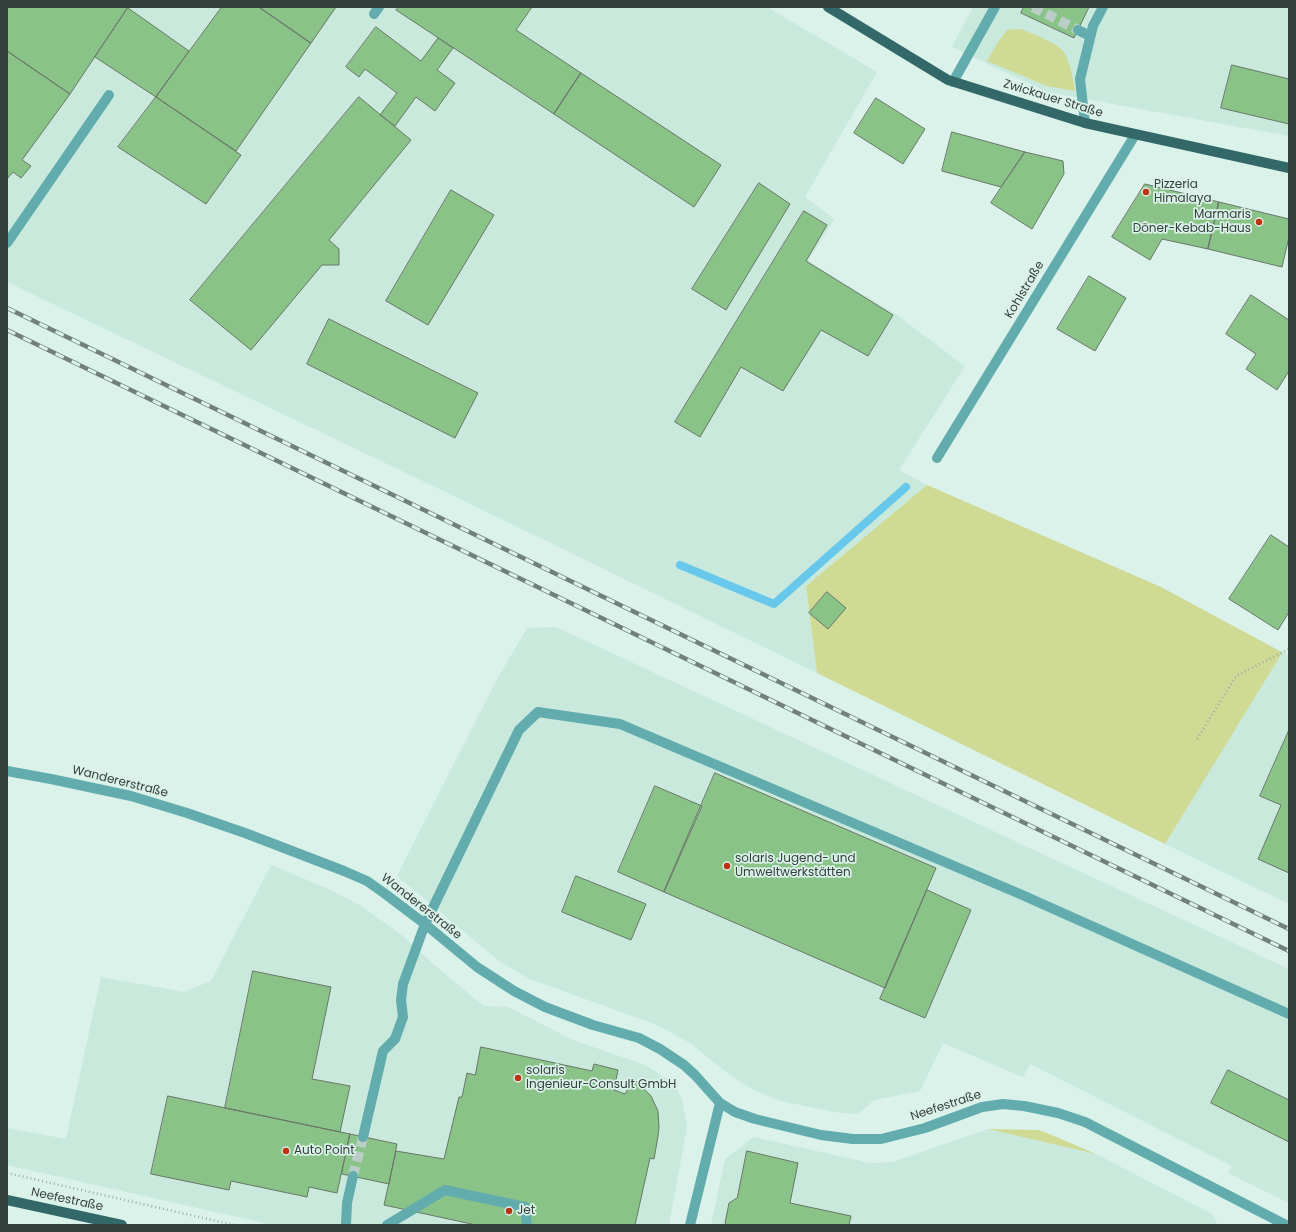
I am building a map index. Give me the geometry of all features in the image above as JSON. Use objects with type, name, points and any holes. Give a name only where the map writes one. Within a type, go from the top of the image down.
[{"type":"main road","name":"Zwickauer Straße","points":[[828,7],[953,82],[1085,123],[1289,168]]},
{"type":"main road","name":"Neefestraße","points":[[7,1200],[122,1225]]},
{"type":"street","points":[[953,82],[995,7]]},
{"type":"street","points":[[1085,123],[1080,79],[1093,26],[1102,7]]},
{"type":"street","points":[[1078,30],[1090,36]]},
{"type":"street","points":[[7,243],[109,95]]},
{"type":"street","name":"Kohlstraße","points":[[937,458],[1135,135]]},
{"type":"street","points":[[363,1137],[383,1051],[395,1039],[403,1017],[401,1000],[403,984],[425,924],[519,730],[538,712],[620,724],[1020,894],[1289,1014]]},
{"type":"street","name":"Wandererstraße","points":[[7,771],[132,796],[244,833],[322,862],[367,881],[390,896],[477,967],[514,991],[545,1008],[593,1025],[639,1038],[660,1049],[684,1065],[720,1103]]},
{"type":"street","points":[[690,1225],[720,1103]]},
{"type":"street","name":"Neefestraße","points":[[720,1103],[735,1112],[755,1120],[827,1136],[853,1139],[882,1139],[924,1128],[982,1107],[1003,1104],[1024,1106],[1058,1113],[1085,1122],[1286,1225]]},
{"type":"street","points":[[346,1225],[347,1203],[353,1176]]},
{"type":"street","points":[[387,1225],[445,1190],[525,1207],[527,1225]]},
{"type":"path","points":[[1198,739],[1236,676],[1289,649]]},
{"type":"path","points":[[7,1173],[234,1225]]},
{"type":"shaded area","points":[[7,7],[767,7],[877,72],[805,197],[834,219],[808,261],[894,313],[965,366],[899,470],[927,485],[806,586],[817,673],[452,495],[7,282]]},
{"type":"shaded area","points":[[973,7],[1289,7],[1289,136],[1047,92],[952,47]]},
{"type":"shaded area","points":[[556,627],[1289,969],[1289,1203],[1228,1173],[1232,1166],[1030,1064],[1023,1077],[943,1043],[920,1091],[874,1100],[858,1114],[840,1113],[780,1101],[750,1088],[722,1069],[690,1043],[657,1025],[530,979],[499,961],[397,876],[496,681],[527,628]]},
{"type":"shaded area","points":[[1282,652],[1289,656],[1289,904],[1165,844]]},
{"type":"shaded area","points":[[271,865],[329,889],[361,906],[403,936],[433,964],[484,1006],[508,1007],[573,1040],[645,1065],[673,1083],[682,1099],[687,1127],[669,1225],[273,1225],[7,1165],[7,1128],[66,1139],[101,977],[184,992],[211,981]]},
{"type":"shaded area","points":[[988,1129],[1096,1154],[1212,1214],[1218,1225],[711,1225],[725,1159],[754,1137],[870,1163],[893,1162]]},
{"type":"green space","points":[[1021,29],[1050,41],[1063,51],[1069,65],[1075,91],[1047,86],[987,61],[1007,30]]},
{"type":"green space","points":[[927,485],[1161,587],[1289,656],[1282,653],[1165,844],[817,673],[806,586]]},
{"type":"green space","points":[[988,1129],[1038,1130],[1096,1154]]},
{"type":"building","points":[[7,7],[128,7],[70,94],[7,51]]},
{"type":"building","points":[[222,7],[259,7],[311,43],[236,151],[156,97]]},
{"type":"building","points":[[259,7],[336,7],[311,43]]},
{"type":"building","points":[[399,7],[532,7],[516,30],[581,73],[554,114],[396,10]]},
{"type":"building","points":[[1024,7],[1089,7],[1074,38],[1021,13]]},
{"type":"building","points":[[128,8],[189,51],[156,97],[95,57]]},
{"type":"building","points":[[376,27],[421,61],[438,38],[453,48],[437,70],[455,83],[435,111],[416,97],[395,126],[380,115],[397,93],[365,69],[359,77],[346,67]]},
{"type":"building","points":[[7,51],[70,94],[22,160],[31,166],[21,178],[13,172],[7,179]]},
{"type":"building","points":[[1232,65],[1289,79],[1289,124],[1221,108]]},
{"type":"building","points":[[581,73],[721,165],[694,207],[554,114]]},
{"type":"building","points":[[156,97],[241,155],[206,204],[118,147]]},
{"type":"building","points":[[359,97],[411,140],[329,240],[339,249],[339,265],[322,265],[251,350],[190,300]]},
{"type":"building","points":[[876,98],[925,129],[903,164],[854,133]]},
{"type":"building","points":[[952,132],[1025,152],[1001,187],[942,171]]},
{"type":"building","points":[[1025,152],[1063,161],[1064,174],[1032,229],[991,203]]},
{"type":"building","points":[[759,183],[790,204],[726,310],[692,289]]},
{"type":"building","points":[[1145,184],[1219,202],[1208,249],[1162,239],[1150,260],[1112,237]]},
{"type":"building","points":[[451,190],[494,215],[428,325],[386,301]]},
{"type":"building","points":[[1219,202],[1289,219],[1289,237],[1282,267],[1208,249]]},
{"type":"building","points":[[804,211],[827,225],[806,261],[893,315],[868,356],[821,330],[783,391],[741,367],[700,437],[675,422]]},
{"type":"building","points":[[1089,276],[1126,298],[1095,351],[1057,329]]},
{"type":"building","points":[[1251,295],[1289,320],[1289,371],[1277,390],[1246,369],[1256,354],[1226,334]]},
{"type":"building","points":[[329,319],[478,393],[455,438],[307,364]]},
{"type":"building","points":[[1271,535],[1289,547],[1289,612],[1278,630],[1229,599]]},
{"type":"building","points":[[827,592],[846,608],[828,629],[809,613]]},
{"type":"building","points":[[1289,730],[1289,873],[1258,859],[1281,805],[1260,796]]},
{"type":"building","points":[[715,773],[936,868],[885,988],[664,892]]},
{"type":"building","points":[[655,786],[702,806],[664,892],[618,872]]},
{"type":"building","points":[[576,876],[646,904],[631,940],[562,912]]},
{"type":"building","points":[[927,890],[971,910],[925,1018],[880,999]]},
{"type":"building","points":[[253,971],[331,987],[312,1079],[350,1086],[340,1132],[225,1108]]},
{"type":"building","points":[[481,1047],[592,1071],[594,1064],[618,1070],[614,1090],[625,1094],[634,1079],[651,1096],[658,1111],[658,1136],[654,1159],[650,1158],[635,1225],[476,1225],[384,1205],[396,1151],[444,1159],[459,1097],[462,1097],[467,1073],[475,1075]]},
{"type":"building","points":[[1228,1070],[1289,1100],[1289,1142],[1211,1103]]},
{"type":"building","points":[[168,1096],[350,1134],[337,1193],[309,1187],[307,1197],[231,1181],[229,1190],[151,1174]]},
{"type":"building","points":[[350,1134],[397,1144],[389,1184],[342,1174]]},
{"type":"building","points":[[747,1151],[798,1163],[790,1203],[851,1216],[849,1225],[727,1225],[725,1223],[729,1203],[737,1198]]},
{"type":"waterway","points":[[680,565],[774,604],[906,487]]},
{"type":"tunnel","points":[[1033,7],[1078,30]]},
{"type":"tunnel","points":[[353,1176],[363,1137]]},
{"type":"railway","points":[[7,308],[1289,929]]},
{"type":"railway","points":[[7,330],[1289,951]]},
{"type":"place","name":"Pizzeria Himalaya","points":[[1146,192]]},
{"type":"place","name":"Marmaris Döner-Kebab-Haus","points":[[1259,222]]},
{"type":"place","name":"solaris Jugend- und Umweltwerkstätten","points":[[727,866]]},
{"type":"place","name":"solaris Ingenieur-Consult GmbH","points":[[518,1078]]},
{"type":"place","name":"Auto Point","points":[[286,1151]]},
{"type":"place","name":"Jet","points":[[509,1211]]}]
